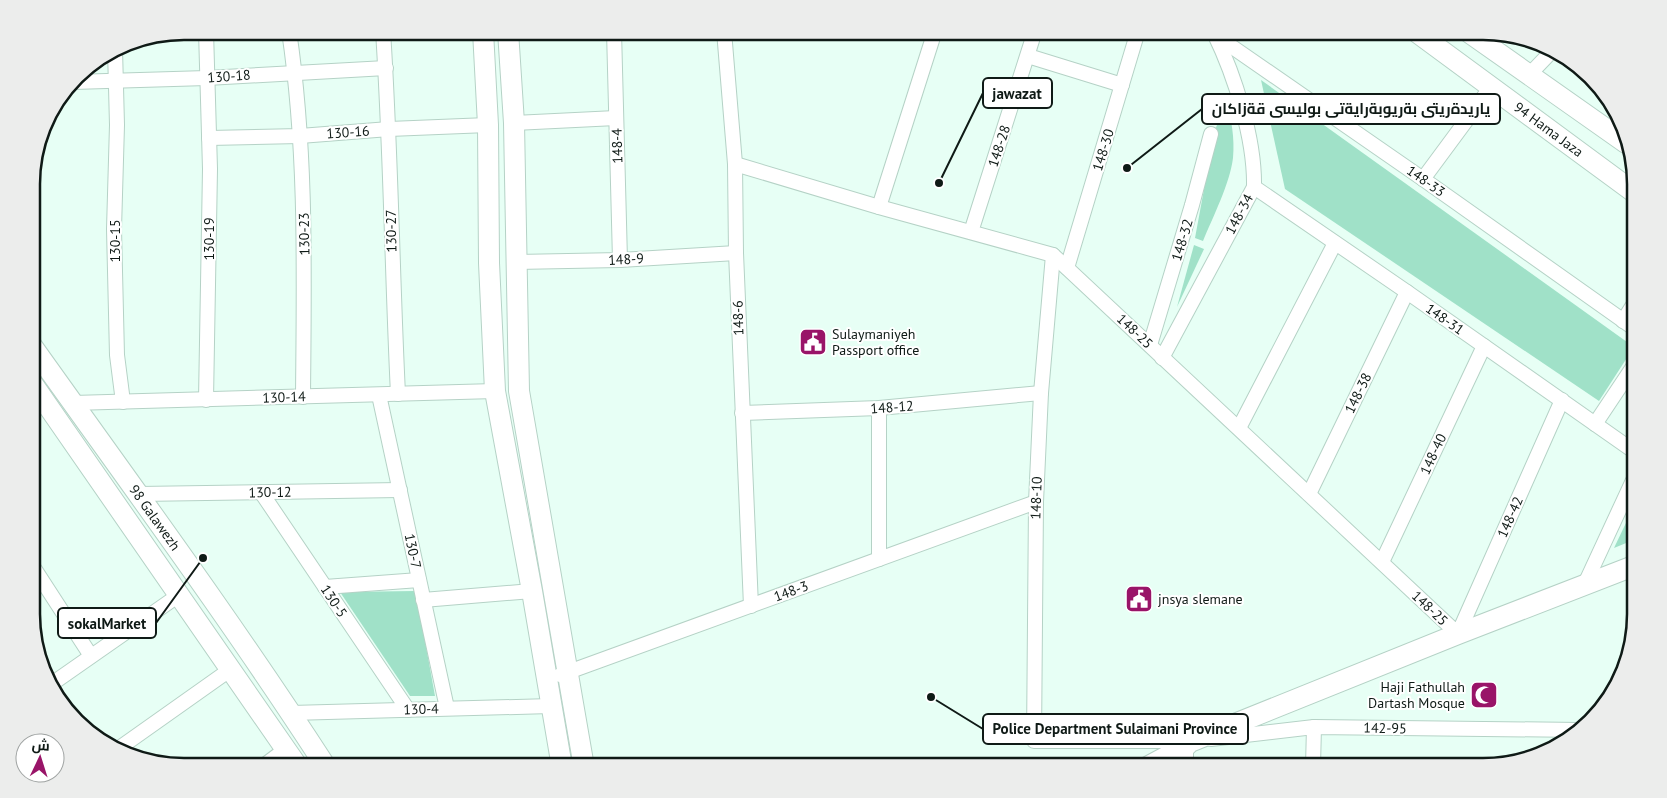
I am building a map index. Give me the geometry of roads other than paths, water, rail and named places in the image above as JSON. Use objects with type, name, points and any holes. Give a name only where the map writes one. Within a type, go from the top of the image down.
[{"type":"street","name":"130-19","points":[[206,40],[209,138],[209,273],[206,400]]},
{"type":"street","name":"130-23","points":[[290,40],[300,136],[305,226],[304,397]]},
{"type":"street","name":"130-27","points":[[384,40],[389,129],[392,280],[398,394]]},
{"type":"street","points":[[483,40],[488,125],[489,263],[494,391],[532,591],[560,758]]},
{"type":"street","points":[[509,40],[514,123],[519,391],[582,758]]},
{"type":"street","name":"148-4","points":[[614,40],[620,260]]},
{"type":"street","name":"148-6","points":[[725,40],[735,164],[736,253],[751,606]]},
{"type":"street","points":[[879,206],[932,40]]},
{"type":"street","name":"148-28","points":[[971,232],[1032,40]]},
{"type":"street","name":"148-30","points":[[1067,268],[1135,40]]},
{"type":"street","name":"148-34","points":[[1162,358],[1254,187],[1254,169],[1242,105],[1218,40]]},
{"type":"street","name":"148-33","points":[[1226,40],[1627,324]]},
{"type":"street","name":"94 Hama Jaza","points":[[1427,40],[1627,188]]},
{"type":"street","points":[[1480,40],[1529,75],[1617,133]]},
{"type":"street","points":[[1028,56],[1122,84]]},
{"type":"street","points":[[1529,75],[1548,56]]},
{"type":"street","name":"130-15","points":[[115,57],[117,125],[114,229],[116,345],[123,402]]},
{"type":"street","name":"130-18","points":[[83,82],[207,78],[386,68]]},
{"type":"street","points":[[1423,179],[1491,87]]},
{"type":"street","points":[[514,123],[616,118]]},
{"type":"street","name":"130-16","points":[[209,138],[300,136],[389,129],[488,125]]},
{"type":"street","name":"148-32","points":[[1150,345],[1190,214],[1211,134]]},
{"type":"street","name":"148-25","points":[[735,164],[1053,255],[1458,634]]},
{"type":"street","name":"148-31","points":[[1254,187],[1408,292],[1627,446]]},
{"type":"street","points":[[1238,428],[1335,243]]},
{"type":"street","name":"148-9","points":[[516,262],[620,260],[736,253]]},
{"type":"street","name":"148-10","points":[[1053,255],[1041,393],[1036,502],[1034,741],[1169,740],[1188,744]]},
{"type":"street","name":"148-38","points":[[1309,494],[1408,292]]},
{"type":"street","points":[[1623,321],[1627,315]]},
{"type":"street","name":"148-40","points":[[1382,562],[1484,346]]},
{"type":"street","name":"98 Galawezh","points":[[40,357],[139,494],[320,758]]},
{"type":"street","points":[[1595,424],[1627,376]]},
{"type":"street","name":"130-14","points":[[73,404],[494,391]]},
{"type":"street","name":"148-12","points":[[742,413],[879,408],[1041,393]]},
{"type":"street","name":"98 Galawezh","points":[[40,395],[292,758]]},
{"type":"street","name":"130-7","points":[[378,395],[446,708]]},
{"type":"street","name":"148-42","points":[[1458,634],[1562,400]]},
{"type":"street","points":[[879,408],[879,559]]},
{"type":"street","name":"130-12","points":[[139,494],[400,490]]},
{"type":"street","name":"130-5","points":[[261,492],[408,710]]},
{"type":"street","points":[[1584,586],[1627,493]]},
{"type":"street","name":"148-3","points":[[547,680],[1036,502]]},
{"type":"street","points":[[1162,758],[1188,744],[1458,634],[1627,569]]},
{"type":"street","points":[[40,577],[91,656]]},
{"type":"street","points":[[325,587],[419,580]]},
{"type":"street","points":[[423,600],[532,591]]},
{"type":"street","points":[[56,680],[179,595]]},
{"type":"street","points":[[213,643],[215,637],[220,632],[226,631],[236,634]]},
{"type":"street","points":[[124,745],[231,669]]},
{"type":"street","name":"130-4","points":[[290,712],[551,706]]},
{"type":"street","points":[[1313,758],[1314,727]]},
{"type":"street","name":"142-95","points":[[1188,744],[1314,727],[1568,730]]},
{"type":"street","points":[[1187,758],[1188,744]]},
{"type":"street","points":[[274,758],[286,749]]},
{"type":"place","name":"ياريدةريتى بةريوبةرايةتى بوليسى قةزاكان","points":[[1127,168]]},
{"type":"place","name":"jawazat","points":[[939,183]]},
{"type":"place","name":"Sulaymaniyeh Passport office","points":[[813,342]]},
{"type":"place","name":"sokalMarket","points":[[203,558]]},
{"type":"place","name":"jnsya slemane","points":[[1139,599]]},
{"type":"place","name":"Haji Fathullah Dartash Mosque","points":[[1484,695]]},
{"type":"place","name":"Police Department Sulaimani Province","points":[[931,697]]}]
